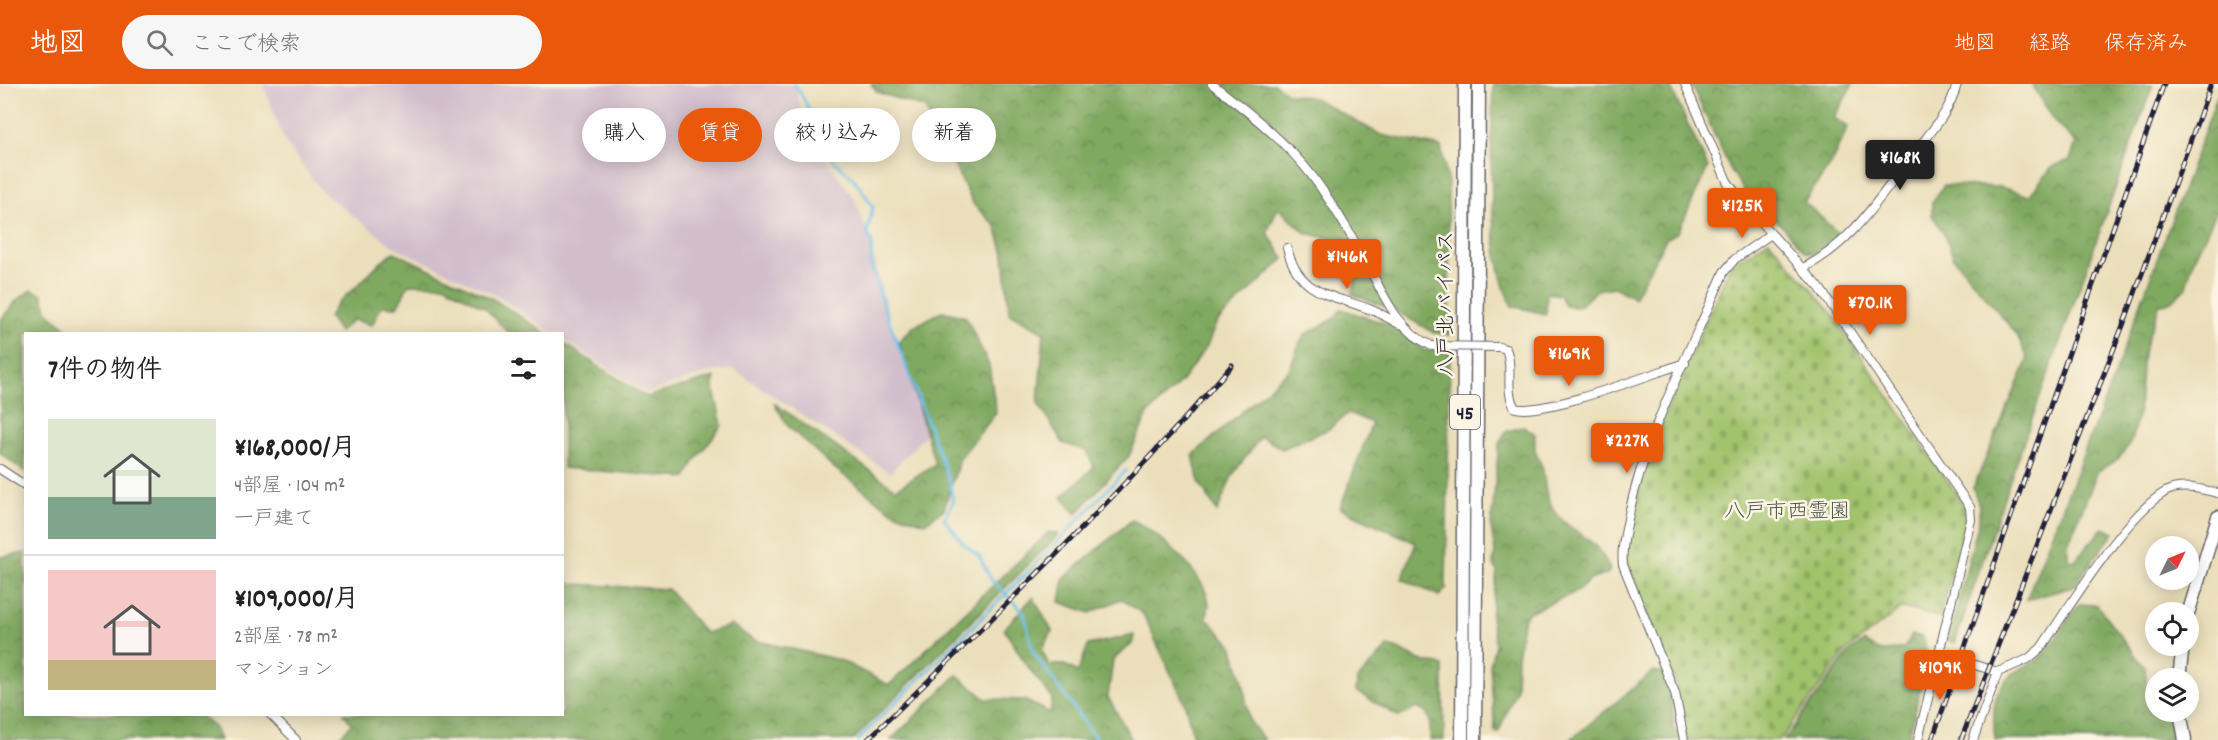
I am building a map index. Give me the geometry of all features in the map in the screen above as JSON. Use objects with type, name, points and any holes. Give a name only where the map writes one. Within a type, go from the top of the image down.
[{"type":"main road","name":"八戸北バイパス","points":[[1462,740],[1465,84]]},
{"type":"main road","name":"八戸北バイパス","points":[[1475,740],[1479,84]]},
{"type":"main road","points":[[2192,602],[2218,517]]},
{"type":"main road","points":[[2182,722],[2185,740]]},
{"type":"street","points":[[1212,84],[1280,142],[1311,175],[1342,220],[1397,318],[1415,337],[1432,346],[1506,349],[1509,357],[1511,401],[1515,408],[1523,410],[1559,404],[1685,363]]},
{"type":"street","points":[[1685,84],[1727,181],[1803,268],[1865,352],[1970,507],[1971,520],[1918,740]]},
{"type":"street","points":[[1803,268],[1833,250],[1860,224],[1943,117],[1957,84]]},
{"type":"street","points":[[1684,740],[1675,693],[1622,558],[1630,511],[1643,462],[1724,272],[1735,259],[1771,234]]},
{"type":"street","points":[[1287,248],[1296,274],[1312,288],[1342,301],[1369,309],[1406,327]]},
{"type":"street","points":[[0,469],[24,485]]},
{"type":"street","points":[[1937,655],[1998,672],[2028,659],[2041,648],[2116,543],[2150,502],[2173,489],[2218,493]]},
{"type":"street","points":[[1973,740],[1998,672]]},
{"type":"street","points":[[272,716],[296,740]]},
{"type":"shaded area","points":[[263,84],[794,84],[801,108],[774,108],[774,162],[829,162],[855,200],[867,231],[890,321],[930,430],[890,473],[733,369],[709,372],[647,393],[564,340],[564,332],[552,332],[495,295],[393,246],[322,192],[284,141]]},
{"type":"green space","points":[[871,84],[1274,84],[1289,94],[1314,98],[1381,135],[1441,147],[1448,183],[1450,335],[1434,333],[1396,311],[1351,294],[1356,282],[1333,239],[1306,233],[1278,208],[1267,232],[1284,259],[1217,322],[1207,346],[1182,381],[1148,414],[1129,456],[1076,514],[1062,497],[1094,467],[1086,451],[1063,443],[1038,403],[1044,332],[1009,313],[1004,254],[996,226],[974,205],[952,162],[996,162],[996,108],[925,108],[877,92]]},
{"type":"green space","points":[[1493,84],[1669,84],[1708,167],[1678,232],[1666,239],[1634,298],[1614,287],[1597,290],[1579,307],[1565,306],[1560,295],[1547,293],[1546,314],[1512,306],[1504,286],[1494,230],[1491,166]]},
{"type":"green space","points":[[1691,84],[1853,84],[1834,118],[1848,127],[1829,167],[1804,202],[1838,233],[1836,239],[1813,254],[1805,252],[1771,214],[1759,208],[1748,197],[1730,169]]},
{"type":"green space","points":[[2032,84],[2153,84],[2010,480],[1955,643],[1948,640],[1979,521],[1979,506],[1973,488],[2028,359],[2017,335],[1953,257],[1946,237],[1932,215],[1932,203],[1944,185],[2001,187],[2029,196],[2052,167],[2070,160],[2076,143],[2055,122]]},
{"type":"green space","points":[[2218,94],[2218,209],[2194,259],[2185,289],[2173,300],[2159,306],[2143,353],[2139,410],[2131,442],[2118,459],[2098,471],[2068,544],[2068,561],[2075,560],[2103,528],[2114,533],[2073,587],[2026,600],[2114,376]]},
{"type":"green space","name":"八戸市西霊園","points":[[1769,240],[1827,307],[1964,505],[1965,524],[1940,617],[1902,608],[1847,650],[1780,740],[1688,740],[1680,719],[1677,687],[1625,560],[1631,522],[1652,448],[1728,270],[1732,264]]},
{"type":"green space","points":[[394,252],[493,299],[544,332],[508,332],[485,308],[444,285],[409,284],[397,307],[382,306],[372,325],[353,320],[339,332],[329,317],[341,300]]},
{"type":"green space","points":[[31,290],[42,294],[48,312],[71,332],[24,332],[24,471],[0,453],[0,321],[17,300]]},
{"type":"green space","points":[[1341,309],[1403,329],[1423,350],[1450,352],[1446,589],[1439,596],[1402,579],[1416,543],[1340,508],[1372,423],[1348,413],[1329,429],[1282,449],[1261,436],[1232,476],[1217,512],[1199,482],[1193,455],[1289,370],[1300,342],[1306,334],[1334,319]]},
{"type":"green space","points":[[942,311],[966,317],[989,365],[996,413],[960,458],[944,509],[925,523],[893,512],[834,468],[788,426],[774,403],[896,489],[935,464],[899,341],[913,327]]},
{"type":"green space","points":[[564,344],[646,397],[715,377],[713,385],[722,425],[694,462],[686,478],[564,468]]},
{"type":"green space","points":[[1524,426],[1535,434],[1535,451],[1542,468],[1551,505],[1561,519],[1598,549],[1610,570],[1607,574],[1592,579],[1574,593],[1531,611],[1524,617],[1517,657],[1516,690],[1498,733],[1495,732],[1490,665],[1495,644],[1491,617],[1497,571],[1493,563],[1495,552],[1491,527],[1499,444],[1505,432]]},
{"type":"green space","points":[[1132,520],[1167,544],[1199,580],[1209,604],[1206,618],[1232,645],[1243,681],[1249,720],[1264,740],[1194,740],[1185,704],[1143,614],[1121,599],[1090,613],[1060,602],[1064,578]]},
{"type":"green space","points":[[1049,532],[1059,534],[853,740],[336,740],[352,724],[346,716],[564,716],[564,581],[573,584],[668,589],[705,633],[732,625],[753,640],[840,660],[889,685]]},
{"type":"green space","points":[[24,553],[24,716],[201,716],[215,728],[220,740],[0,740],[0,557]]},
{"type":"green space","points":[[1033,597],[1052,631],[1042,650],[1049,665],[1065,665],[1078,672],[1088,645],[1134,635],[1133,643],[1113,660],[1108,697],[1132,740],[891,740],[957,675],[986,699],[1024,700],[1050,713],[1052,698],[1028,667],[1004,629]]},
{"type":"green space","points":[[2079,604],[2097,605],[2145,668],[2145,722],[2168,722],[2174,740],[1995,740],[1994,705],[1999,689],[2014,672],[2036,661],[2055,639]]},
{"type":"green space","points":[[1912,635],[1923,637],[1928,656],[1908,740],[1784,740],[1850,651],[1864,642],[1879,650],[1898,649],[1905,647]]},
{"type":"green space","points":[[1388,646],[1424,662],[1443,666],[1444,740],[1430,740],[1430,721],[1426,712],[1416,708],[1399,717],[1356,691],[1358,679]]},
{"type":"green space","points":[[1654,671],[1664,673],[1672,697],[1674,729],[1685,740],[1570,740]]},
{"type":"waterway","points":[[794,84],[805,101],[828,154],[855,180],[873,207],[867,232],[872,243],[871,265],[883,305],[949,480],[953,502],[944,519],[964,544],[979,556],[992,581],[1024,612],[1033,652],[1097,740]]},
{"type":"waterway","points":[[858,740],[1048,552],[1126,470]]},
{"type":"railway","points":[[1932,740],[2164,84]]},
{"type":"railway","points":[[1961,740],[2127,315],[2211,84]]},
{"type":"railway","points":[[867,740],[1100,510],[1232,365]]}]
